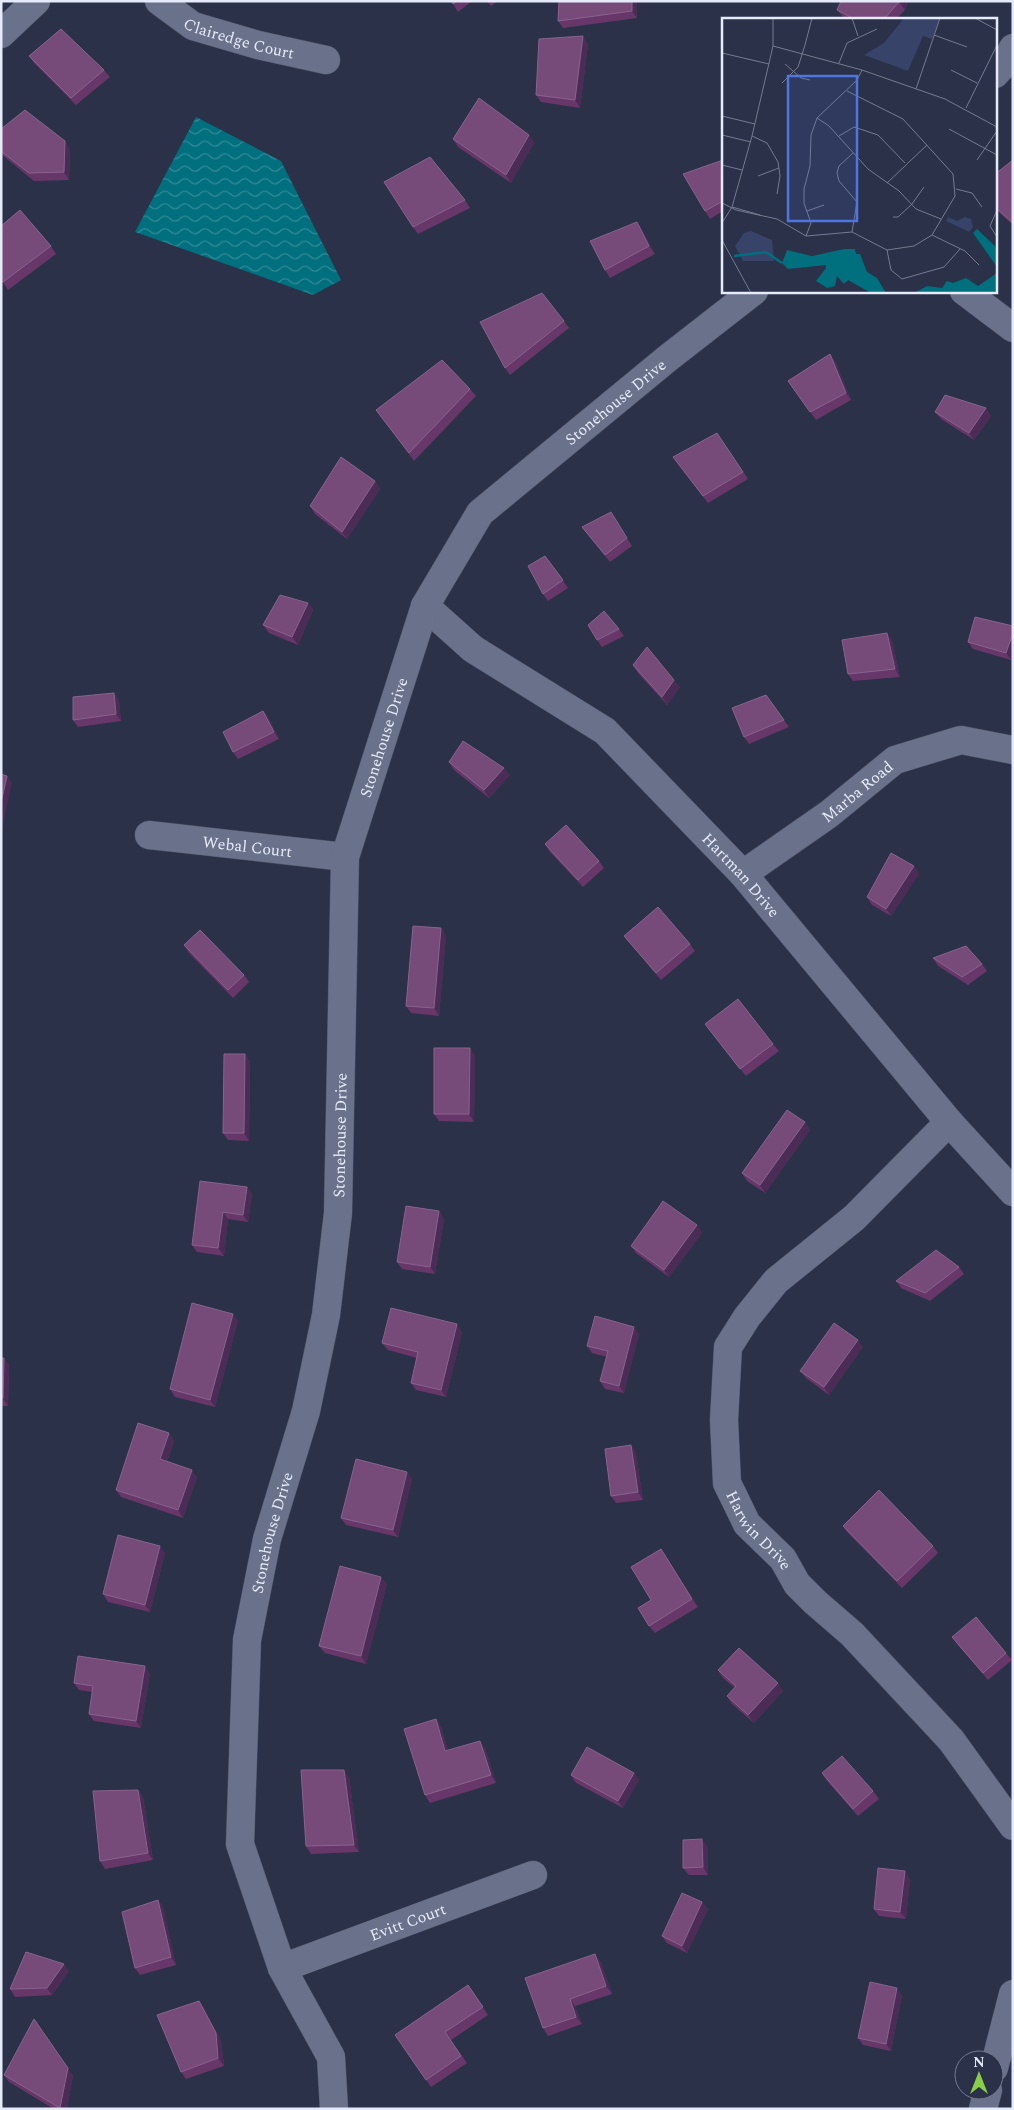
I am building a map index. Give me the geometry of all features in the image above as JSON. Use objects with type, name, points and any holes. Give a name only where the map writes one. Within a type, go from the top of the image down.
[{"type":"street","points":[[1,34],[36,1]]},
{"type":"street","name":"Clairedge Court","points":[[158,1],[193,26],[258,46],[326,60]]},
{"type":"street","points":[[996,73],[1006,62],[1013,48]]},
{"type":"street","name":"Stonehouse Drive","points":[[334,2109],[331,2057],[282,1968],[240,1844],[247,1640],[267,1539],[306,1411],[326,1315],[338,1214],[345,857],[425,606],[480,513],[668,358],[753,292]]},
{"type":"street","points":[[965,292],[1013,328]]},
{"type":"street","name":"Hartman Drive","points":[[425,606],[473,649],[605,731],[743,874],[948,1122],[1013,1192]]},
{"type":"street","name":"Marba Road","points":[[743,874],[829,814],[895,760],[961,740],[1013,750]]},
{"type":"street","name":"Webal Court","points":[[149,835],[345,857]]},
{"type":"street","name":"Harwin Drive","points":[[948,1122],[854,1218],[776,1282],[747,1318],[728,1347],[724,1420],[727,1483],[747,1524],[783,1559],[797,1584],[852,1634],[951,1740],[1013,1826]]},
{"type":"street","name":"Evitt Court","points":[[282,1968],[533,1875]]},
{"type":"street","points":[[999,2050],[1013,1994]]},
{"type":"water","points":[[196,117],[281,161],[341,280],[313,295],[135,232]]},
{"type":"building","points":[[559,1],[632,1],[632,11],[558,21]]},
{"type":"building","points":[[841,1],[900,1],[885,18],[852,18],[837,10]]},
{"type":"building","points":[[61,29],[104,70],[71,98],[29,56]]},
{"type":"building","points":[[583,36],[575,100],[536,95],[539,39]]},
{"type":"building","points":[[479,98],[529,135],[506,175],[453,139]]},
{"type":"building","points":[[25,110],[65,141],[64,172],[29,173],[1,151],[1,129]]},
{"type":"building","points":[[430,157],[465,200],[413,227],[384,182]]},
{"type":"building","points":[[722,160],[722,202],[705,211],[683,174]]},
{"type":"building","points":[[1013,160],[1012,222],[996,208],[996,173]]},
{"type":"building","points":[[20,210],[51,246],[3,282],[1,279],[1,226]]},
{"type":"building","points":[[637,222],[649,246],[605,270],[590,241]]},
{"type":"building","points":[[542,293],[564,321],[505,368],[480,322]]},
{"type":"building","points":[[830,354],[846,393],[810,412],[788,381]]},
{"type":"building","points":[[442,360],[470,389],[409,453],[376,410]]},
{"type":"building","points":[[945,395],[986,408],[969,433],[935,412]]},
{"type":"building","points":[[717,433],[743,472],[703,496],[673,457]]},
{"type":"building","points":[[341,457],[375,481],[342,532],[310,506]]},
{"type":"building","points":[[611,512],[627,538],[605,555],[582,527]]},
{"type":"building","points":[[545,556],[563,580],[543,594],[528,566]]},
{"type":"building","points":[[280,595],[308,603],[292,637],[263,625]]},
{"type":"building","points":[[604,611],[619,629],[597,640],[588,625]]},
{"type":"building","points":[[975,617],[1013,626],[1013,633],[1006,653],[968,642]]},
{"type":"building","points":[[887,633],[895,669],[848,674],[842,640]]},
{"type":"building","points":[[647,647],[674,680],[662,697],[633,665]]},
{"type":"building","points":[[114,693],[116,714],[73,720],[73,697]]},
{"type":"building","points":[[766,695],[784,720],[744,737],[732,708]]},
{"type":"building","points":[[263,711],[274,732],[233,752],[223,732]]},
{"type":"building","points":[[463,741],[504,768],[484,790],[449,762]]},
{"type":"building","points":[[1,774],[7,776],[1,803]]},
{"type":"building","points":[[566,825],[599,861],[578,880],[545,844]]},
{"type":"building","points":[[891,853],[914,866],[886,909],[867,897]]},
{"type":"building","points":[[658,907],[690,944],[656,973],[624,936]]},
{"type":"building","points":[[413,926],[441,928],[434,1008],[406,1006]]},
{"type":"building","points":[[200,930],[244,975],[228,990],[184,945]]},
{"type":"building","points":[[966,946],[982,964],[962,977],[933,958]]},
{"type":"building","points":[[738,999],[773,1044],[740,1069],[705,1024]]},
{"type":"building","points":[[434,1048],[470,1048],[469,1114],[434,1114]]},
{"type":"building","points":[[224,1054],[245,1054],[244,1133],[223,1133]]},
{"type":"building","points":[[787,1110],[805,1122],[760,1185],[742,1173]]},
{"type":"building","points":[[200,1181],[247,1187],[243,1215],[223,1212],[218,1248],[192,1245]]},
{"type":"building","points":[[663,1201],[697,1225],[664,1270],[631,1246]]},
{"type":"building","points":[[406,1206],[439,1211],[430,1267],[397,1262]]},
{"type":"building","points":[[936,1250],[959,1267],[925,1293],[896,1281]]},
{"type":"building","points":[[192,1303],[233,1314],[210,1400],[170,1389]]},
{"type":"building","points":[[391,1308],[457,1324],[441,1390],[411,1383],[418,1352],[382,1343]]},
{"type":"building","points":[[595,1316],[634,1327],[619,1386],[600,1381],[608,1351],[587,1346]]},
{"type":"building","points":[[834,1323],[858,1340],[824,1387],[800,1371]]},
{"type":"building","points":[[1,1358],[4,1358],[3,1398],[1,1399]]},
{"type":"building","points":[[138,1423],[169,1433],[160,1459],[192,1470],[178,1510],[116,1490]]},
{"type":"building","points":[[631,1445],[638,1492],[611,1496],[605,1449]]},
{"type":"building","points":[[356,1459],[407,1472],[393,1530],[341,1518]]},
{"type":"building","points":[[879,1490],[933,1546],[897,1581],[843,1526]]},
{"type":"building","points":[[118,1535],[160,1546],[145,1605],[103,1594]]},
{"type":"building","points":[[661,1549],[692,1599],[649,1626],[638,1608],[651,1600],[631,1567]]},
{"type":"building","points":[[340,1566],[381,1577],[361,1656],[319,1646]]},
{"type":"building","points":[[976,1617],[1006,1653],[983,1673],[952,1637]]},
{"type":"building","points":[[739,1648],[778,1683],[748,1715],[727,1696],[736,1686],[718,1670]]},
{"type":"building","points":[[78,1656],[145,1666],[136,1721],[89,1714],[93,1686],[74,1683]]},
{"type":"building","points":[[436,1719],[445,1751],[480,1741],[491,1775],[425,1795],[404,1729]]},
{"type":"building","points":[[587,1747],[634,1773],[618,1801],[571,1775]]},
{"type":"building","points":[[842,1756],[873,1791],[853,1809],[822,1773]]},
{"type":"building","points":[[301,1770],[344,1770],[354,1845],[306,1846]]},
{"type":"building","points":[[138,1790],[148,1853],[100,1861],[93,1791]]},
{"type":"building","points":[[702,1839],[703,1867],[683,1868],[683,1840]]},
{"type":"building","points":[[878,1868],[905,1871],[900,1912],[874,1909]]},
{"type":"building","points":[[682,1893],[702,1902],[682,1946],[662,1936]]},
{"type":"building","points":[[158,1900],[171,1957],[135,1968],[122,1912]]},
{"type":"building","points":[[26,1952],[64,1964],[47,1988],[10,1989]]},
{"type":"building","points":[[595,1954],[606,1986],[570,1999],[576,2017],[543,2028],[525,1978]]},
{"type":"building","points":[[870,1982],[897,1988],[886,2044],[858,2038]]},
{"type":"building","points":[[468,1985],[483,2007],[445,2032],[461,2056],[426,2080],[395,2035]]},
{"type":"building","points":[[199,2001],[216,2033],[218,2058],[181,2072],[157,2015]]},
{"type":"building","points":[[34,2019],[68,2068],[60,2108],[4,2075]]}]
